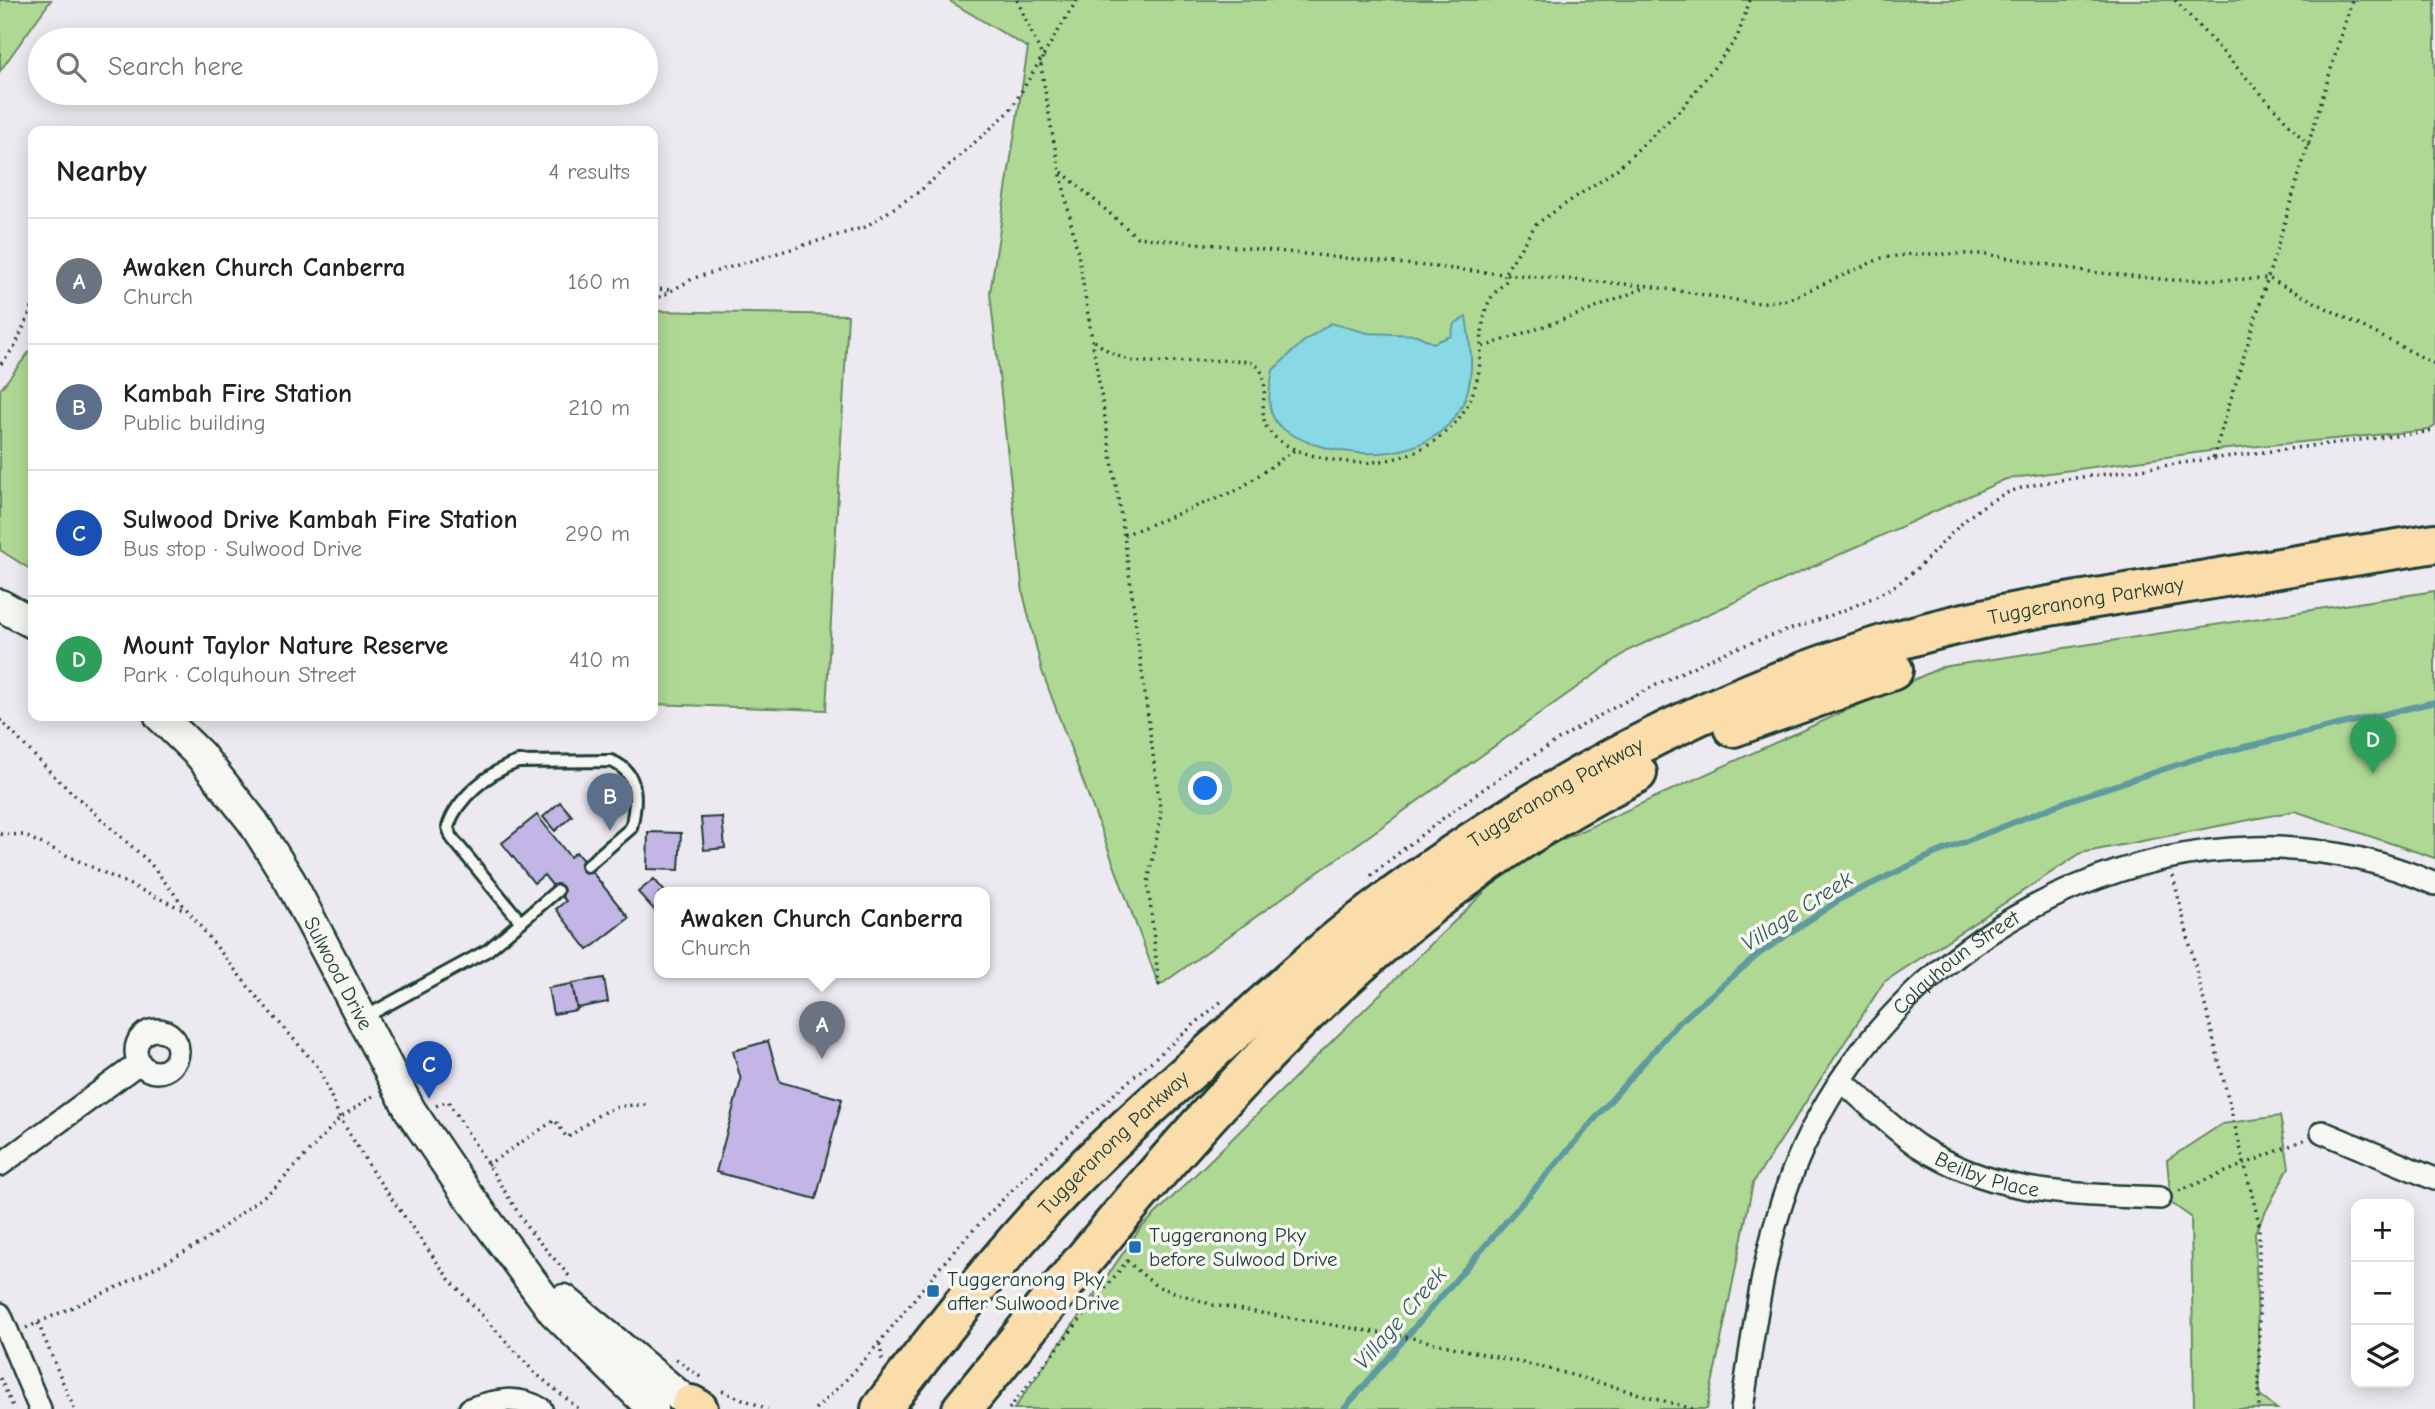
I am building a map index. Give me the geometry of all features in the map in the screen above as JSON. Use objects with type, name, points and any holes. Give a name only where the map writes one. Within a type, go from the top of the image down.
[{"type":"highway","name":"Tuggeranong Parkway","points":[[881,1409],[977,1286],[1035,1219],[1096,1156],[1161,1096],[1293,976],[1354,926],[1484,834],[1574,778],[1717,705],[1774,681],[1891,642],[1981,620],[2082,600],[2435,543]]},
{"type":"highway","name":"Tuggeranong Parkway","points":[[962,1409],[980,1393],[1163,1164],[1287,1029],[1339,981],[1447,893],[1544,828],[1626,779],[1712,736],[1775,710],[1956,652],[2089,624],[2435,569]]},
{"type":"main road","points":[[0,605],[28,620]]},
{"type":"main road","name":"Sulwood Drive","points":[[165,721],[200,755],[253,822],[290,881],[410,1110],[502,1243],[554,1312],[653,1409]]},
{"type":"main road","name":"Sulwood Drive","points":[[502,1243],[574,1309],[695,1408]]},
{"type":"street","name":"Colquhoun Street","points":[[1742,1409],[1762,1276],[1776,1217],[1810,1133],[1840,1080],[1901,1006],[1947,963],[1997,926],[2050,896],[2104,873],[2169,857],[2254,848],[2316,851],[2375,862],[2435,884]]},
{"type":"street","points":[[0,1165],[139,1063]]},
{"type":"street","name":"Beilby Place","points":[[1840,1080],[1916,1144],[1953,1166],[1993,1182],[2036,1192],[2160,1198]]},
{"type":"street","points":[[2322,1132],[2435,1179]]},
{"type":"street","points":[[0,1314],[40,1409]]},
{"type":"street","points":[[470,1409],[510,1399],[531,1403],[541,1409]]},
{"type":"lane","points":[[521,922],[452,838],[448,827],[455,808],[462,801],[507,766],[518,762],[611,761],[622,765],[636,788],[631,828],[587,866]]},
{"type":"lane","points":[[361,1019],[488,950],[557,891]]},
{"type":"path","points":[[1017,0],[1043,58],[1041,66],[1053,138],[1062,172],[1124,535],[1161,815],[1148,883],[1159,986]]},
{"type":"path","points":[[658,298],[694,278],[865,227],[920,191],[1009,112],[1077,0]]},
{"type":"path","points":[[1504,274],[1536,224],[1617,169],[1684,106],[1737,37],[1750,0]]},
{"type":"path","points":[[2175,0],[2310,147]]},
{"type":"path","points":[[2213,458],[2270,279],[2352,0]]},
{"type":"path","points":[[1062,172],[1137,237],[1648,286],[1754,303],[1787,300],[1882,258],[1912,254],[1986,254],[2091,272],[2170,279],[2270,279],[2435,364]]},
{"type":"path","points":[[1092,340],[1107,351],[1129,360],[1167,364],[1245,360],[1256,366],[1265,380],[1262,411],[1269,431],[1296,449],[1334,460],[1364,463],[1403,457],[1450,431],[1459,420],[1476,384],[1483,347],[1481,334],[1488,302],[1507,280],[1504,274]]},
{"type":"path","points":[[1483,347],[1591,310],[1648,286]]},
{"type":"path","points":[[658,289],[673,290]]},
{"type":"path","points":[[1,364],[15,346],[28,317]]},
{"type":"path","points":[[1124,535],[1238,490],[1296,449]]},
{"type":"path","points":[[0,720],[58,780],[149,862],[187,912],[319,1068],[332,1092],[340,1118],[372,1171],[449,1279],[534,1373],[579,1409]]},
{"type":"path","points":[[0,834],[23,835],[187,912]]},
{"type":"path","points":[[2169,857],[2259,1223],[2259,1409]]},
{"type":"path","points":[[9,1336],[124,1284],[205,1241],[278,1185],[340,1118],[374,1095],[379,1098]]},
{"type":"path","points":[[429,1099],[434,1107],[448,1101],[529,1230],[578,1284]]},
{"type":"path","points":[[487,1165],[555,1120],[567,1138],[605,1111],[620,1104],[648,1105]]},
{"type":"path","points":[[2160,1198],[2322,1132]]},
{"type":"path","points":[[1009,1409],[1127,1261],[1156,1286],[1213,1305],[1417,1339],[1554,1370],[1693,1409]]},
{"type":"path","points":[[38,1323],[74,1409]]},
{"type":"path","points":[[670,1355],[722,1391],[768,1409]]},
{"type":"path","points":[[0,1378],[14,1409]]},
{"type":"green space","points":[[0,0],[51,0],[31,28],[28,28],[28,32],[0,71]]},
{"type":"green space","points":[[948,0],[2435,0],[2435,426],[2429,430],[2217,450],[2006,479],[1629,650],[1159,986],[1042,671],[1023,593],[990,293],[1028,48]]},
{"type":"green space","points":[[658,311],[848,315],[826,710],[658,704]]},
{"type":"green space","points":[[28,354],[28,568],[0,550],[0,390]]},
{"type":"green space","points":[[2435,591],[2435,858],[2295,811],[2081,853],[1884,982],[1753,1183],[1707,1409],[1014,1409],[1140,1229],[1517,860],[1942,667]]},
{"type":"green space","points":[[2280,1116],[2289,1167],[2255,1232],[2260,1396],[2277,1409],[2194,1409],[2191,1217],[2171,1203],[2167,1160],[2222,1124]]},
{"type":"water","points":[[1466,317],[1471,365],[1465,400],[1446,427],[1429,439],[1410,448],[1390,452],[1347,452],[1308,442],[1276,422],[1270,410],[1269,396],[1273,370],[1303,342],[1331,323],[1368,333],[1417,335],[1433,343],[1451,336],[1454,324]]},
{"type":"building","points":[[560,802],[572,816],[555,831],[543,817]]},
{"type":"building","points":[[537,815],[570,857],[576,852],[629,918],[588,950],[556,909],[566,901],[544,875],[534,883],[502,843]]},
{"type":"building","points":[[722,817],[725,848],[704,850],[701,818]]},
{"type":"building","points":[[648,832],[681,833],[679,870],[647,869]]},
{"type":"building","points":[[654,879],[661,887],[654,887],[654,910],[638,892]]},
{"type":"building","points":[[604,978],[608,1002],[577,1008],[572,983]]},
{"type":"building","points":[[572,984],[577,1010],[553,1014],[548,988]]},
{"type":"building","points":[[768,1041],[780,1082],[842,1099],[816,1199],[716,1172],[741,1080],[733,1051]]},
{"type":"waterway","name":"Village Creek","points":[[1344,1409],[1676,1025],[1759,954],[1842,898],[1934,854],[2070,800],[2198,758],[2435,702]]},
{"type":"place","name":"Mount Taylor Nature Reserve","points":[[2373,774]]},
{"type":"place","name":"Kambah Fire Station","points":[[610,831]]},
{"type":"place","name":"Awaken Church Canberra","points":[[822,1059]]},
{"type":"place","name":"Sulwood Drive Kambah Fire Station","points":[[429,1099]]},
{"type":"place","name":"Tuggeranong Pky before Sulwood Drive","points":[[1135,1247]]},
{"type":"place","name":"Tuggeranong Pky after Sulwood Drive","points":[[933,1291]]}]
